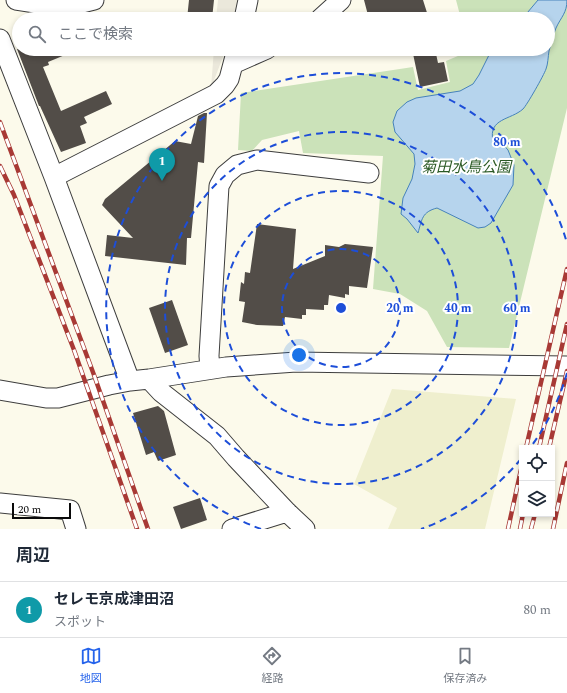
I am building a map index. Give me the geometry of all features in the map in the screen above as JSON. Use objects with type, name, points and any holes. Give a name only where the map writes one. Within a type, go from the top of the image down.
[{"type":"street","points":[[24,1],[64,6],[94,0]]},
{"type":"street","points":[[245,12],[248,0]]},
{"type":"street","points":[[328,12],[341,0]]},
{"type":"street","points":[[0,39],[130,381]]},
{"type":"street","points":[[54,178],[216,94],[225,86],[229,79],[235,56]]},
{"type":"street","points":[[210,369],[209,356],[219,186],[225,175],[237,165],[257,160],[369,173]]},
{"type":"street","points":[[0,390],[46,398],[58,398],[109,384],[226,367],[296,362],[567,366]]},
{"type":"street","points":[[149,379],[161,392],[217,436],[287,512],[305,529]]},
{"type":"street","points":[[0,503],[70,510],[76,529]]},
{"type":"street","points":[[232,529],[287,512]]},
{"type":"green space","name":"菊田水鳥公園","points":[[456,0],[567,0],[567,108],[509,348],[447,347],[427,311],[400,294],[373,289],[383,156],[303,153],[299,131],[262,140],[252,151],[238,150],[241,93],[413,67],[418,90],[450,82],[446,61],[458,56],[555,56],[555,12],[459,12]]},
{"type":"green space","points":[[392,389],[516,399],[485,529],[388,529],[397,508],[354,484]]},
{"type":"shaded area","points":[[218,0],[239,0],[236,12],[217,12]]},
{"type":"shaded area","points":[[213,56],[223,56],[211,88]]},
{"type":"water","points":[[538,0],[567,0],[565,12],[555,32],[555,12],[528,12]]},
{"type":"water","points":[[488,56],[549,56],[546,69],[532,96],[523,109],[518,113],[502,120],[497,124],[492,133],[493,141],[500,141],[508,150],[514,165],[513,185],[491,223],[485,227],[478,228],[437,208],[425,214],[418,233],[401,214],[403,198],[412,179],[415,164],[414,154],[395,132],[393,122],[397,111],[407,102],[416,98],[460,91],[473,84]]},
{"type":"building","points":[[189,0],[214,0],[213,12],[188,12]]},
{"type":"building","points":[[364,0],[423,0],[427,12],[367,12]]},
{"type":"building","points":[[20,56],[62,56],[48,62],[49,65],[43,67],[61,111],[106,91],[112,104],[84,117],[87,123],[80,126],[86,143],[61,152],[39,106]]},
{"type":"building","points":[[413,56],[436,56],[438,63],[444,62],[448,81],[420,87]]},
{"type":"building","points":[[207,113],[204,163],[198,162],[191,238],[187,238],[186,265],[105,256],[107,235],[133,238],[102,205],[105,199],[175,141],[191,144],[198,116]]},
{"type":"building","points":[[257,224],[296,229],[293,269],[325,256],[325,245],[339,247],[345,244],[373,247],[367,288],[349,286],[349,295],[345,294],[345,298],[329,295],[328,305],[324,305],[324,310],[306,309],[306,315],[302,315],[302,319],[285,317],[283,326],[257,325],[242,322],[245,302],[239,301],[241,282],[244,284],[245,272],[250,273]]},
{"type":"building","points":[[172,300],[188,345],[165,353],[149,308]]},
{"type":"building","points":[[158,406],[164,411],[176,455],[158,461],[154,452],[146,455],[133,413]]},
{"type":"building","points":[[200,498],[207,520],[181,529],[173,507]]},
{"type":"railway","points":[[0,122],[94,375],[148,529]]},
{"type":"railway","points":[[0,166],[14,195],[74,350],[137,529]]},
{"type":"railway","points":[[527,445],[567,269]]},
{"type":"railway","points":[[540,445],[567,324]]},
{"type":"railway","points":[[550,445],[567,371]]},
{"type":"railway","points":[[553,529],[567,463]]},
{"type":"railway","points":[[508,529],[519,479]]},
{"type":"railway","points":[[520,529],[522,517]]},
{"type":"railway","points":[[531,529],[534,517]]},
{"type":"place","name":"セレモ京成津田沼","points":[[162,181]]}]
